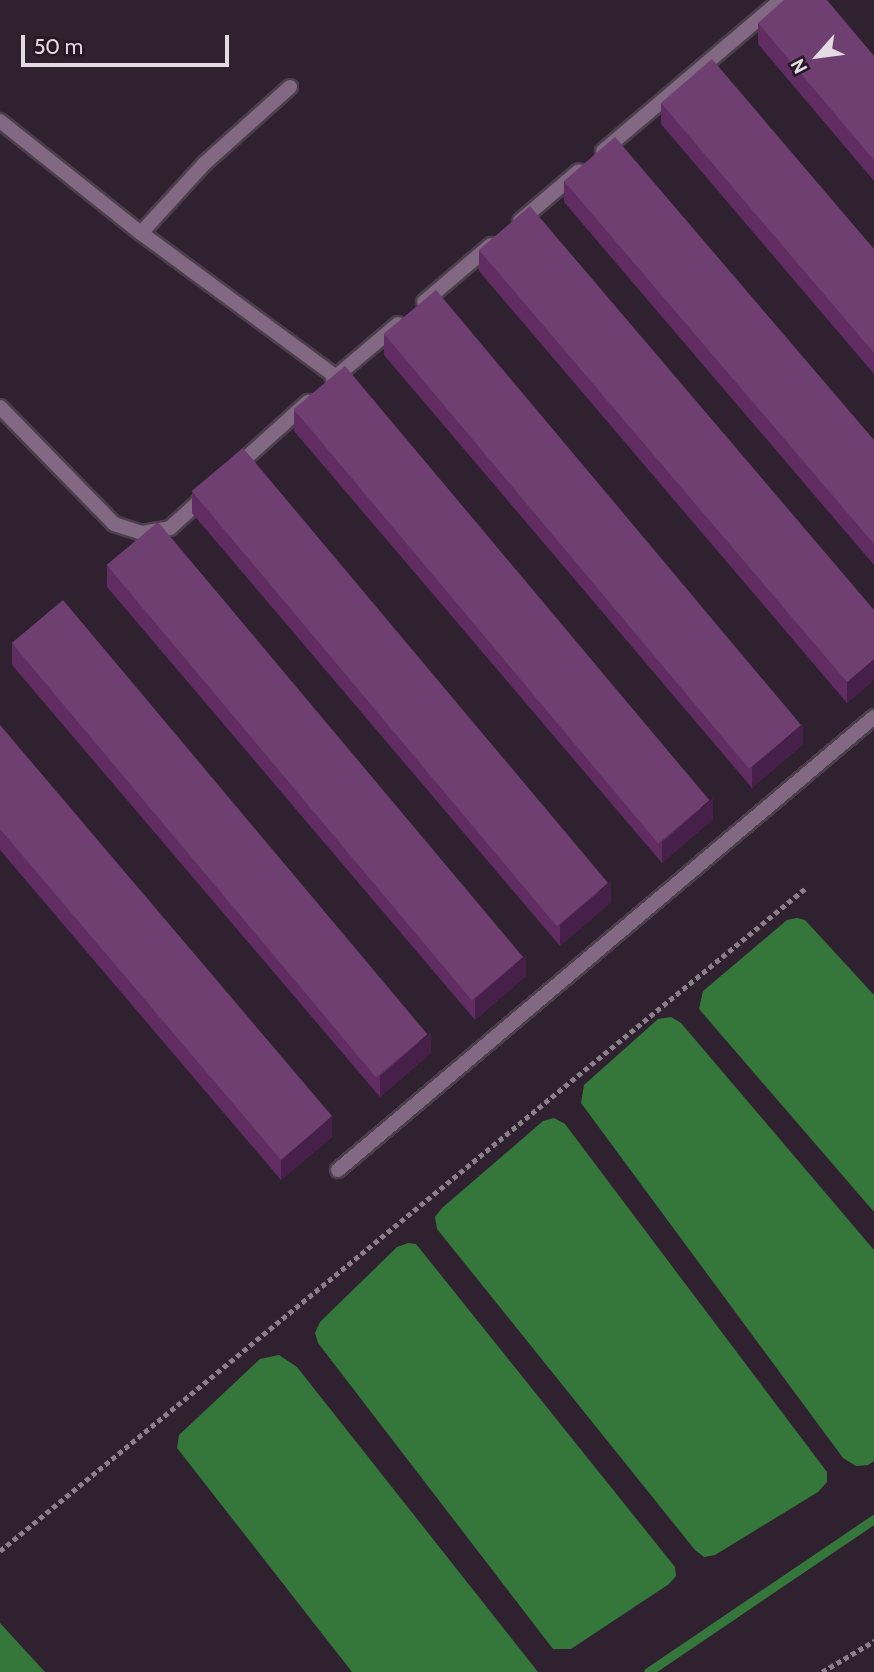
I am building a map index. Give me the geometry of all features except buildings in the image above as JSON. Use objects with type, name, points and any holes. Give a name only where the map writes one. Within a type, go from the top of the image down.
[{"type":"lane","points":[[0,407],[114,524],[142,533],[170,528],[326,386],[780,0]]},
{"type":"lane","points":[[141,233],[205,163],[290,87]]},
{"type":"lane","points":[[0,121],[326,386]]},
{"type":"lane","points":[[338,1170],[874,717]]},
{"type":"path","points":[[0,1551],[807,887]]},
{"type":"path","points":[[822,1672],[874,1640]]},
{"type":"shaded area","points":[[787,920],[805,920],[874,995],[874,1212],[699,1009],[703,991]]},
{"type":"shaded area","points":[[671,1017],[681,1023],[874,1250],[874,1461],[868,1465],[856,1466],[843,1458],[581,1103],[584,1085],[658,1019]]},
{"type":"shaded area","points":[[554,1118],[565,1124],[827,1472],[827,1482],[818,1492],[715,1555],[704,1557],[695,1550],[437,1229],[435,1217],[442,1208],[543,1121]]},
{"type":"shaded area","points":[[408,1243],[416,1244],[675,1567],[676,1576],[669,1584],[571,1649],[553,1649],[318,1343],[315,1333],[320,1322],[397,1247]]},
{"type":"shaded area","points":[[279,1355],[297,1367],[538,1672],[352,1672],[177,1448],[179,1435],[260,1359]]},
{"type":"shaded area","points":[[0,1623],[45,1672],[0,1672]]},
{"type":"waterway","points":[[648,1672],[874,1519]]}]
